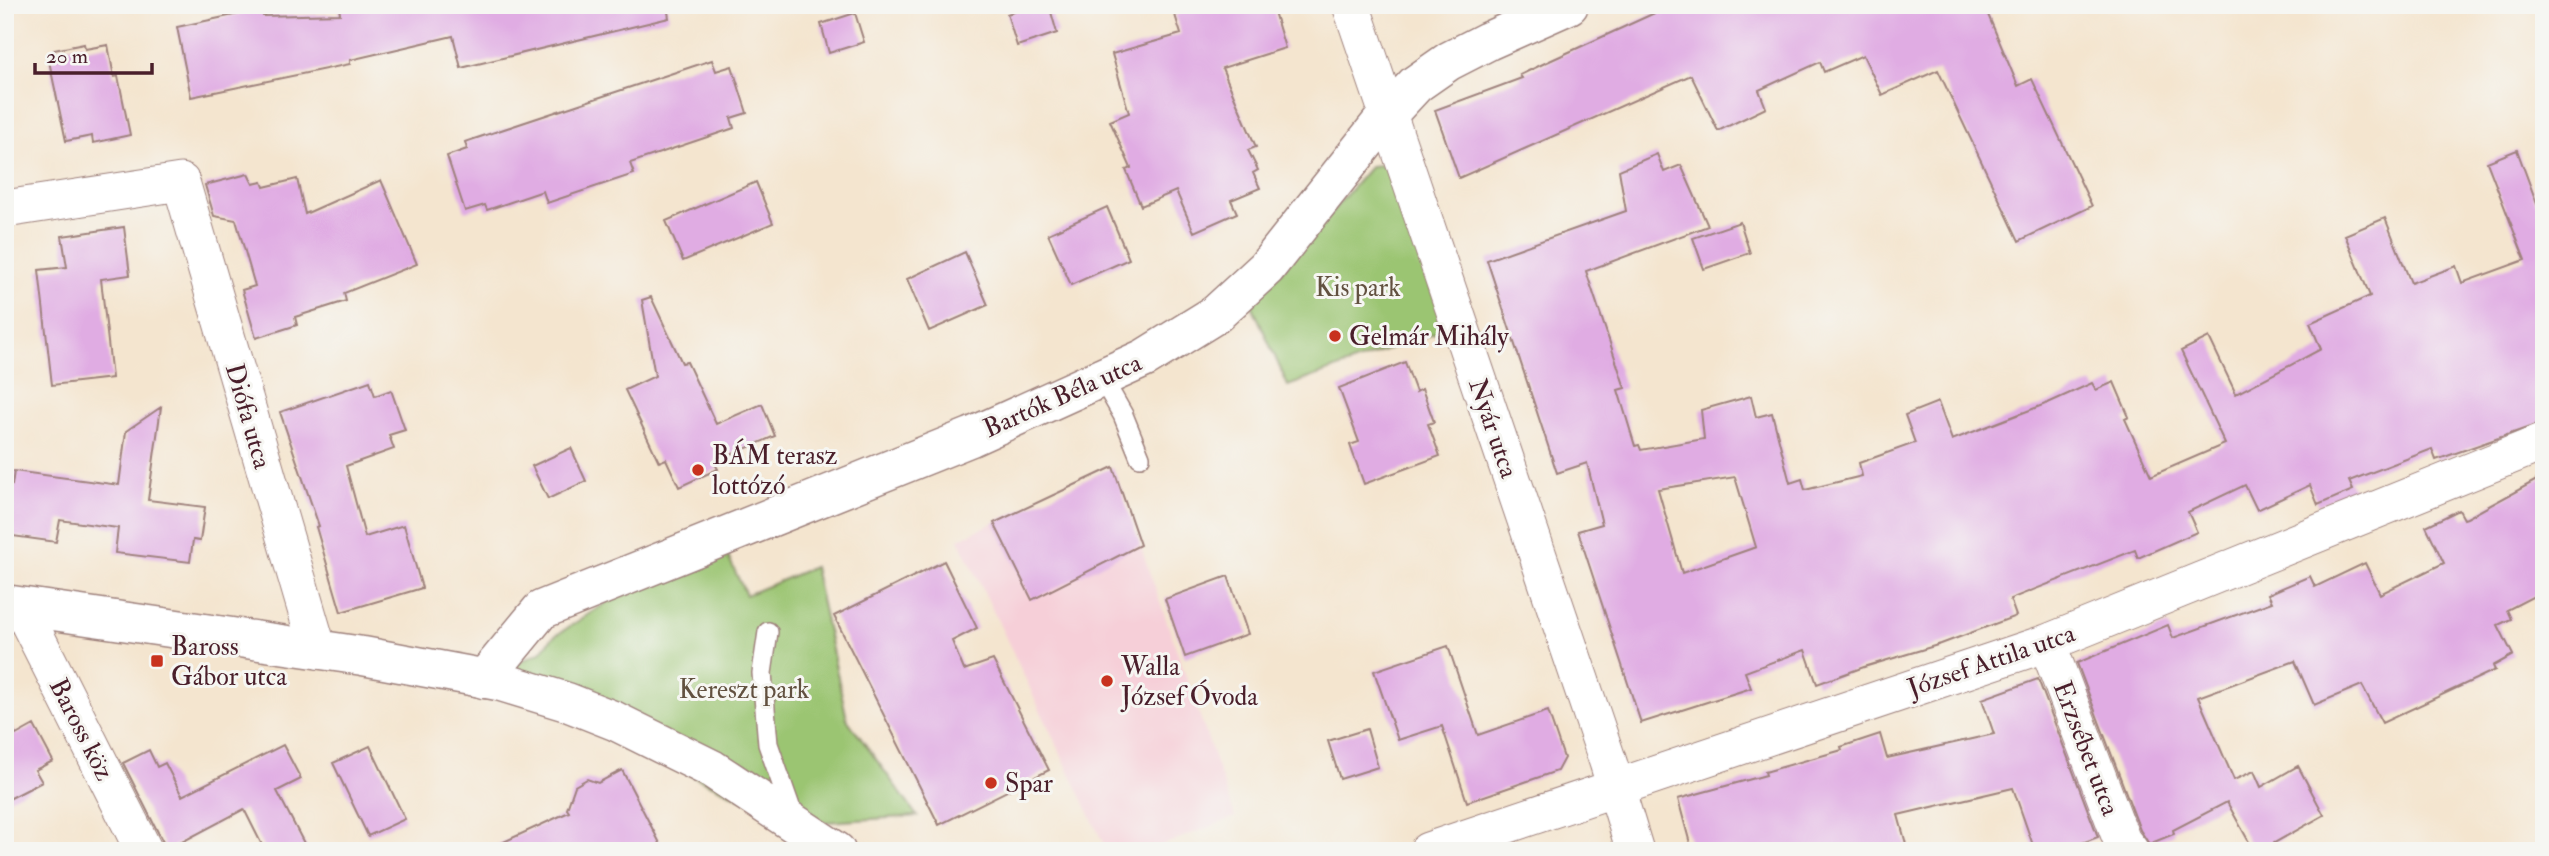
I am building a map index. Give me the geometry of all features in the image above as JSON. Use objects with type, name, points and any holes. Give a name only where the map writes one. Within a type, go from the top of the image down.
[{"type":"street","name":"Nyár utca","points":[[1351,5],[1616,787],[1634,851]]},
{"type":"street","name":"Bartók Béla utca","points":[[484,679],[541,610],[971,436],[1145,358],[1216,314],[1266,268],[1388,114],[1416,84],[1450,61],[1488,41],[1569,5]]},
{"type":"street","name":"Diófa utca","points":[[5,209],[181,182],[318,650]]},
{"type":"street","name":"József Attila utca","points":[[1428,851],[2047,643],[2544,442]]},
{"type":"street","points":[[13,606],[363,656],[484,679],[567,702],[615,721],[712,769],[836,851]]},
{"type":"street","name":"Baross köz","points":[[13,606],[144,851]]},
{"type":"street","name":"Erzsébet utca","points":[[2047,643],[2122,841],[2130,851]]},
{"type":"lane","points":[[1102,378],[1123,415],[1140,457]]},
{"type":"lane","points":[[768,632],[762,673],[768,744],[796,824]]},
{"type":"shaded area","name":"Walla József Óvoda","points":[[1113,467],[1235,817],[1147,851],[1107,851],[959,539]]},
{"type":"green space","name":"Kis park","points":[[1380,165],[1390,170],[1446,329],[1288,386],[1252,305],[1371,166]]},
{"type":"green space","name":"Kereszt park","points":[[720,539],[746,595],[814,567],[847,719],[917,816],[796,824],[484,679],[541,652],[552,638],[683,553]]},
{"type":"building","points":[[356,5],[667,5],[669,18],[461,68],[453,36],[350,60],[350,64],[191,97],[177,27],[262,9],[263,16],[340,14],[339,8]]},
{"type":"building","points":[[1035,5],[1049,5],[1057,33],[1017,46],[1007,14]]},
{"type":"building","points":[[1206,5],[1272,5],[1285,48],[1222,68],[1256,147],[1248,150],[1258,170],[1253,173],[1260,188],[1231,200],[1237,213],[1194,232],[1176,191],[1141,206],[1126,170],[1131,168],[1110,121],[1129,113],[1112,54],[1181,34],[1175,15]]},
{"type":"building","points":[[1672,5],[1984,5],[2018,86],[2032,79],[2092,206],[2019,241],[1938,70],[1882,95],[1863,55],[1824,72],[1820,62],[1759,90],[1766,108],[1718,131],[1691,75],[1459,178],[1435,110],[1522,78],[1520,75]]},
{"type":"building","points":[[855,13],[864,42],[829,53],[821,24]]},
{"type":"building","points":[[84,44],[85,49],[108,45],[114,77],[118,76],[130,135],[93,143],[92,136],[66,141],[49,61],[55,59],[54,50]]},
{"type":"building","points":[[712,60],[716,71],[732,66],[747,113],[731,118],[734,128],[630,163],[634,174],[547,203],[543,191],[487,210],[485,205],[465,211],[447,156],[467,149],[465,142]]},
{"type":"building","points":[[2517,150],[2537,204],[2544,201],[2544,422],[2436,460],[2432,449],[2349,481],[2353,490],[2318,505],[2310,485],[2257,510],[2245,485],[2188,512],[2197,532],[2138,558],[2135,550],[2010,599],[2016,616],[1941,644],[1817,684],[1805,650],[1745,672],[1751,688],[1641,723],[1578,531],[1602,524],[1587,463],[1557,473],[1487,260],[1626,211],[1619,170],[1657,154],[1664,172],[1681,165],[1708,226],[1586,271],[1625,388],[1618,390],[1635,446],[1639,445],[1641,450],[1704,439],[1701,410],[1751,396],[1756,417],[1772,413],[1790,483],[1802,479],[1805,490],[1862,476],[1859,463],[1915,443],[1905,415],[1938,402],[1952,440],[2092,383],[2096,390],[2114,382],[2129,417],[2125,419],[2151,476],[2225,444],[2181,351],[2209,337],[2236,394],[2321,349],[2310,323],[2370,296],[2345,235],[2385,218],[2411,283],[2456,266],[2462,283],[2525,260],[2487,162]],"holes":[[[1735,477],[1756,547],[1682,573],[1658,489]]]},
{"type":"building","points":[[248,174],[253,184],[262,182],[264,187],[297,179],[305,214],[381,180],[417,264],[344,293],[346,301],[295,317],[297,325],[256,338],[242,290],[255,286],[236,220],[214,216],[205,185]]},
{"type":"building","points":[[756,182],[773,223],[683,261],[666,221]]},
{"type":"building","points":[[1107,207],[1129,259],[1071,285],[1048,234]]},
{"type":"building","points":[[1740,222],[1750,253],[1704,269],[1693,238]]},
{"type":"building","points":[[124,227],[130,275],[101,279],[112,378],[52,385],[39,270],[67,267],[62,236]]},
{"type":"building","points":[[965,252],[988,305],[929,331],[907,279]]},
{"type":"building","points":[[651,297],[682,363],[687,362],[716,424],[762,404],[775,436],[714,462],[718,469],[679,487],[666,459],[659,462],[625,390],[655,376],[642,300]]},
{"type":"building","points":[[1405,362],[1416,392],[1422,389],[1434,422],[1428,424],[1440,456],[1364,484],[1350,445],[1359,442],[1339,388]]},
{"type":"building","points":[[370,381],[375,396],[391,390],[405,430],[389,435],[394,449],[346,466],[365,537],[404,525],[422,588],[341,612],[316,527],[319,526],[280,412]]},
{"type":"building","points":[[161,407],[148,500],[205,507],[200,541],[193,540],[190,562],[115,553],[118,528],[60,520],[56,542],[5,535],[5,484],[12,485],[14,471],[119,485],[126,431]]},
{"type":"building","points":[[571,448],[586,481],[548,499],[532,466]]},
{"type":"building","points":[[1113,467],[1140,545],[1032,600],[994,523]]},
{"type":"building","points":[[2544,476],[2544,591],[2507,610],[2511,619],[2498,625],[2513,655],[2493,666],[2495,670],[2382,723],[2362,685],[2314,705],[2295,661],[2198,697],[2234,780],[2254,771],[2261,787],[2298,766],[2324,815],[2260,851],[2254,851],[2227,802],[2173,830],[2174,834],[2149,844],[2140,830],[2077,663],[2168,625],[2173,638],[2272,602],[2268,594],[2310,576],[2315,587],[2365,563],[2380,594],[2444,563],[2426,526],[2459,510],[2464,519],[2467,518]]},
{"type":"building","points":[[944,561],[977,628],[952,641],[964,670],[993,660],[1049,770],[939,825],[834,616]]},
{"type":"building","points":[[1228,576],[1248,634],[1185,657],[1165,599]]},
{"type":"building","points":[[1448,646],[1478,735],[1548,711],[1564,758],[1557,771],[1467,802],[1442,726],[1398,740],[1374,671]]},
{"type":"building","points":[[2038,679],[2098,837],[2061,851],[2035,851],[2013,788],[1898,815],[1908,851],[1692,851],[1678,799],[1766,775],[1765,772],[1842,750],[1841,747],[1880,734],[1887,758],[1994,734],[1982,699]]},
{"type":"building","points":[[5,715],[16,735],[34,725],[53,761],[35,770],[42,782],[5,801]]},
{"type":"building","points":[[1367,729],[1378,767],[1340,779],[1328,741]]},
{"type":"building","points":[[283,745],[301,779],[277,791],[308,851],[265,851],[244,809],[165,851],[123,763],[149,750],[157,767],[165,763],[182,796]]},
{"type":"building","points":[[370,746],[405,819],[368,836],[333,763]]},
{"type":"building","points":[[622,770],[664,851],[484,851],[569,812],[567,809],[575,786],[587,779],[598,783]]},
{"type":"place","name":"Gelmár Mihály","points":[[1335,336]]},
{"type":"place","name":"BÁM terasz lottózó","points":[[698,470]]},
{"type":"place","name":"Baross Gábor utca","points":[[157,661]]},
{"type":"place","name":"Walla József Óvoda","points":[[1107,681]]},
{"type":"place","name":"Spar","points":[[991,783]]}]
